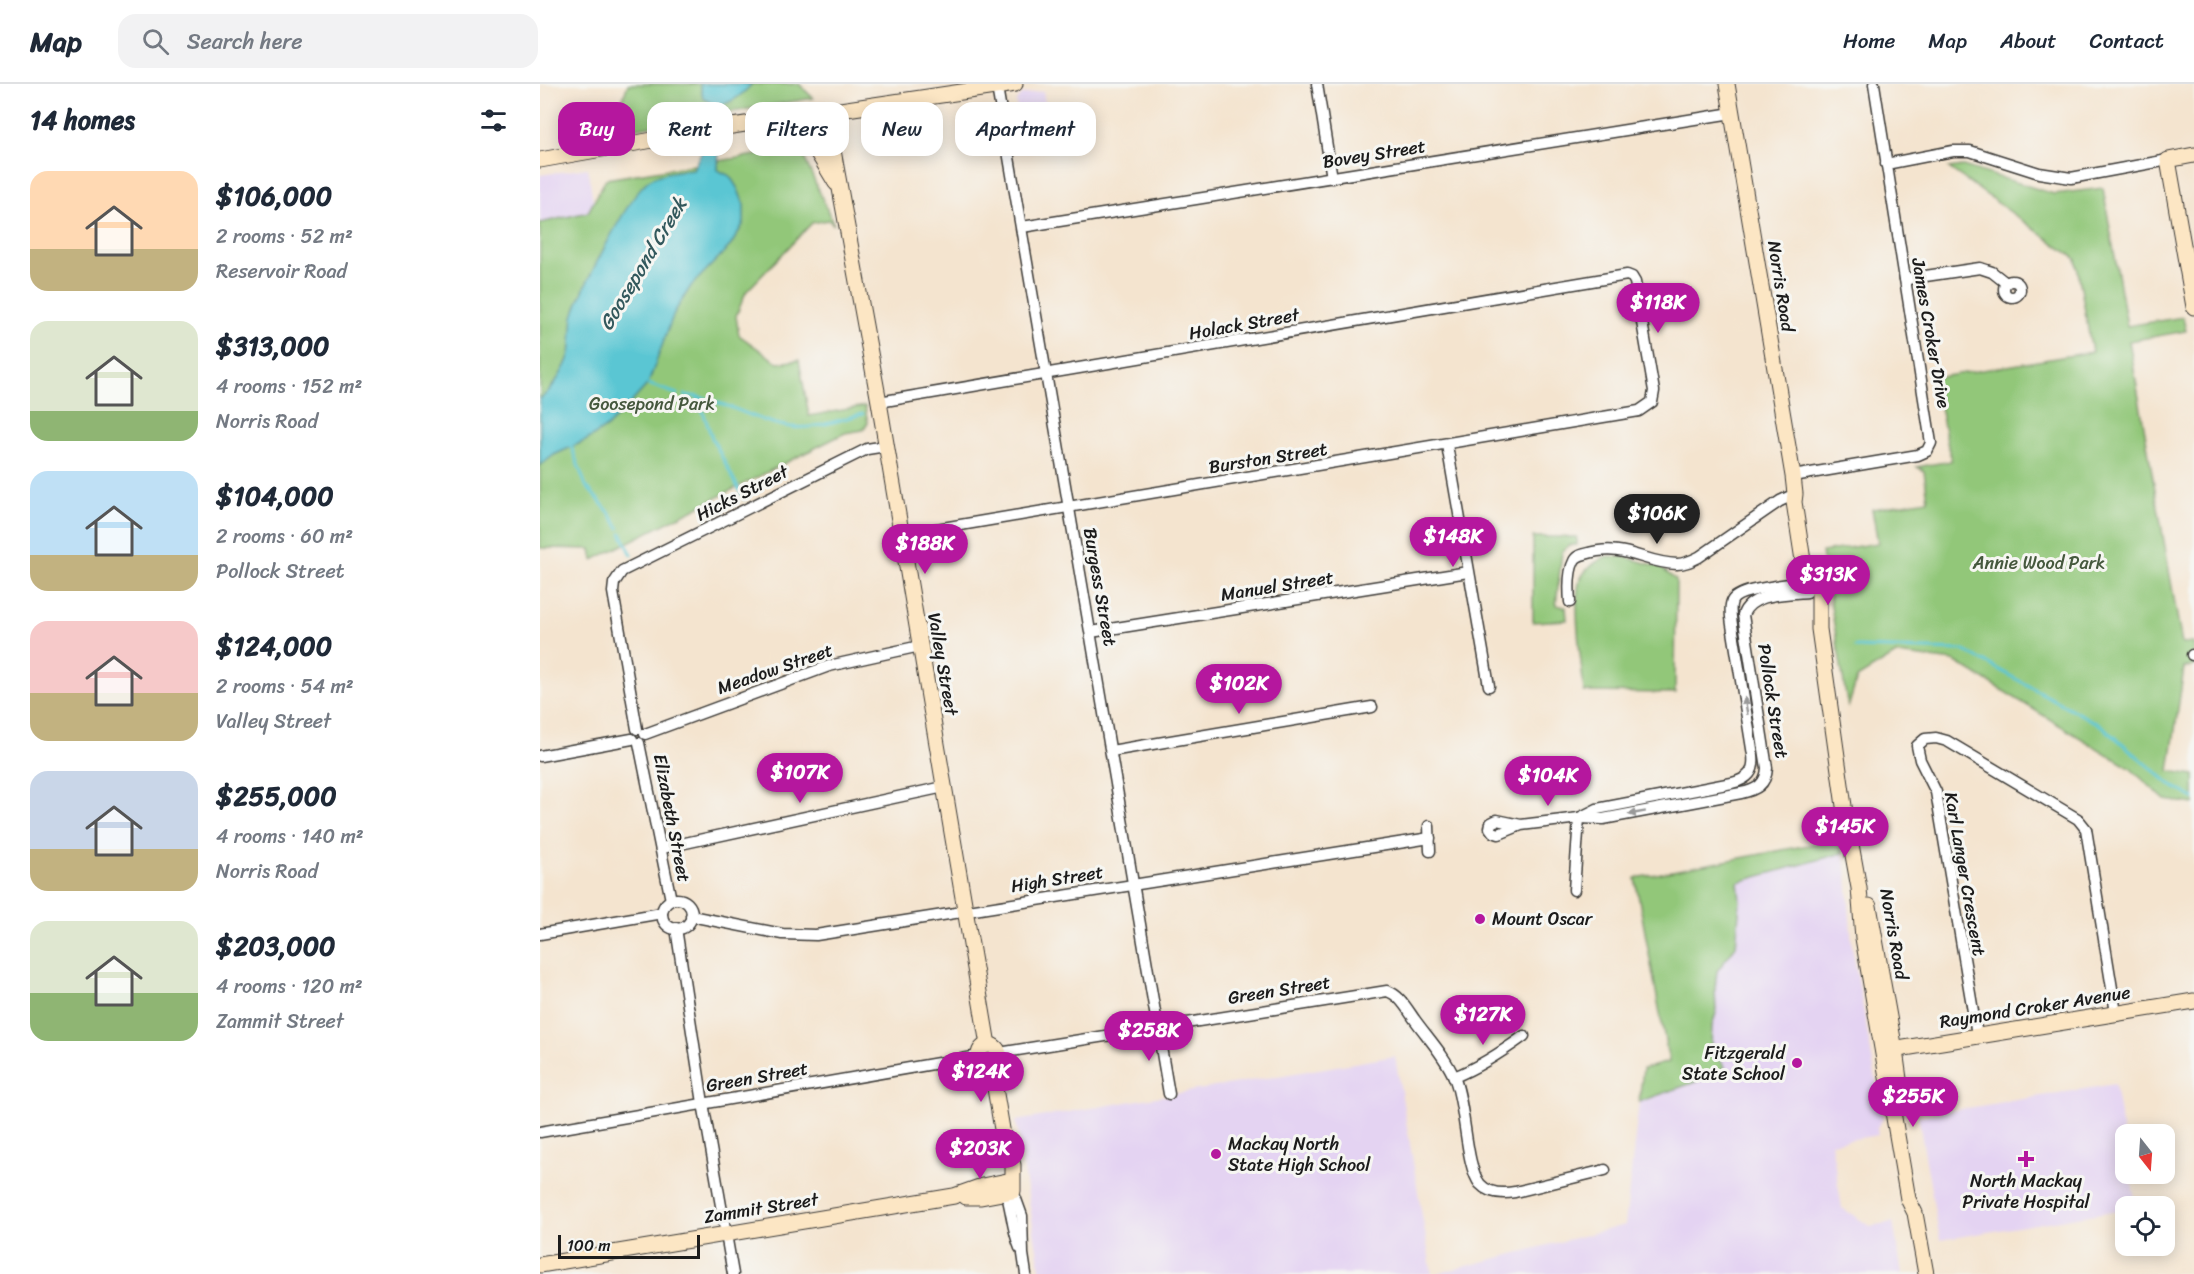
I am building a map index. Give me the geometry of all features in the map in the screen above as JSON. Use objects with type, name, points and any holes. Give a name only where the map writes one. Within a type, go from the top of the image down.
[{"type":"street","points":[[849,108],[1015,84]]},
{"type":"street","points":[[1317,84],[1332,178]]},
{"type":"street","name":"Norris Road","points":[[1727,84],[1795,494],[1800,500],[1811,565],[1810,586],[1819,628],[1844,808],[1889,1051],[1897,1075],[1918,1198],[1915,1213],[1926,1274]]},
{"type":"street","name":"James Croker Drive","points":[[1792,476],[1917,455],[1929,448],[1932,437],[1874,84]]},
{"type":"street","name":"Burgess Street","points":[[988,87],[1022,227],[1169,1094]]},
{"type":"street","name":"Bovey Street","points":[[1022,227],[1732,113]]},
{"type":"street","points":[[540,160],[745,124]]},
{"type":"street","points":[[1886,164],[1953,151],[1970,151],[2039,173],[2071,178],[2194,155]]},
{"type":"street","points":[[819,156],[842,194]]},
{"type":"street","name":"Valley Street","points":[[835,156],[879,402],[1003,1135],[1013,1165],[1009,1186],[1012,1228],[1023,1254],[1026,1274]]},
{"type":"street","points":[[2168,160],[2194,307]]},
{"type":"street","points":[[1905,279],[1977,268],[1992,272],[2006,283]]},
{"type":"street","name":"Holack Street","points":[[879,402],[1627,274],[1635,282],[1654,391],[1652,402],[1639,411]]},
{"type":"street","name":"Burston Street","points":[[901,534],[1447,445],[1639,411]]},
{"type":"street","points":[[1447,445],[1489,686]]},
{"type":"street","name":"Hicks Street","points":[[617,577],[622,571],[867,448],[886,446]]},
{"type":"street","points":[[1570,602],[1570,577],[1574,560],[1578,557],[1594,552],[1619,550],[1673,563],[1687,562],[1699,557],[1780,501],[1795,494]]},
{"type":"street","name":"Manuel Street","points":[[1091,632],[1468,572]]},
{"type":"street","name":"Elizabeth Street","points":[[617,577],[613,592],[638,736],[671,900]]},
{"type":"street","points":[[1782,591],[1753,601],[1744,612],[1731,609],[1733,598],[1740,593],[1782,591],[1810,586]]},
{"type":"street","name":"Pollock Street","points":[[1731,609],[1753,679],[1754,756],[1752,770],[1744,779]]},
{"type":"street","name":"Pollock Street","points":[[1744,612],[1739,635],[1741,681],[1765,754],[1766,776],[1760,786],[1750,791]]},
{"type":"street","name":"Meadow Street","points":[[540,756],[638,736],[829,666],[920,646]]},
{"type":"street","points":[[1741,681],[1753,679]]},
{"type":"street","points":[[1111,751],[1372,707]]},
{"type":"street","name":"Karl Langer Crescent","points":[[1977,1035],[1936,792],[1920,760],[1917,746],[1924,739],[1936,738],[1947,741],[2078,819],[2086,829],[2116,1014]]},
{"type":"street","points":[[1754,756],[1765,754]]},
{"type":"street","points":[[1521,825],[1579,818],[1597,809],[1658,803],[1715,792],[1750,791],[1744,779],[1715,792]]},
{"type":"street","points":[[662,848],[944,787]]},
{"type":"street","points":[[1574,890],[1579,818]]},
{"type":"street","points":[[1429,826],[1430,851]]},
{"type":"street","name":"High Street","points":[[691,916],[782,934],[816,935],[1133,883],[1430,838]]},
{"type":"street","points":[[671,900],[684,901],[690,908],[691,916],[687,924],[676,928],[664,922],[662,913],[664,906],[671,900]]},
{"type":"street","points":[[540,934],[662,913]]},
{"type":"street","points":[[676,928],[703,1103],[733,1274]]},
{"type":"street","name":"Green Street","points":[[540,1131],[1158,1026],[1387,991],[1398,997],[1442,1056],[1454,1077]]},
{"type":"street","name":"Raymond Croker Avenue","points":[[1889,1051],[1977,1035],[2194,1002]]},
{"type":"street","points":[[1524,1036],[1495,1056],[1454,1077],[1463,1107],[1475,1176],[1482,1186],[1504,1194],[1605,1170]]},
{"type":"street","name":"Zammit Street","points":[[540,1265],[954,1196],[976,1197],[1009,1186]]},
{"type":"shaded area","points":[[1043,91],[1045,102],[1016,102],[1021,95]]},
{"type":"shaded area","points":[[588,168],[593,202],[588,212],[540,223],[540,175]]},
{"type":"shaded area","name":"Fitzgerald State School","points":[[1843,853],[1852,947],[1883,1119],[1877,1127],[1878,1135],[1831,1143],[1842,1208],[1870,1226],[1893,1222],[1902,1274],[1436,1274],[1625,1225],[1639,1102],[1698,1081],[1711,1046],[1712,1026],[1716,1013],[1717,971],[1736,945],[1740,901],[1738,882]]},
{"type":"shaded area","name":"Mackay North State High School","points":[[1395,1056],[1432,1274],[1041,1274],[1016,1121]]},
{"type":"shaded area","name":"North Mackay Private Hospital","points":[[2115,1084],[2122,1124],[2115,1124],[2115,1184],[2132,1184],[2134,1196],[2115,1196],[2115,1211],[1940,1240],[1918,1116]]},
{"type":"green space","points":[[628,84],[799,84],[813,98],[790,102],[745,102],[745,110],[733,112],[733,102],[647,102],[647,127],[635,129],[635,102],[622,101]]},
{"type":"green space","name":"Goosepond Park","points":[[750,156],[804,156],[834,225],[828,220],[812,223],[746,292],[736,316],[739,335],[778,363],[799,360],[809,416],[865,406],[868,423],[863,430],[845,433],[593,560],[591,549],[540,548],[540,223],[588,212],[606,179]]},
{"type":"green space","name":"Annie Wood Park","points":[[1963,166],[2054,194],[2103,188],[2127,326],[2183,317],[2186,331],[2129,341],[2182,644],[2194,643],[2194,666],[2184,668],[2169,771],[2194,775],[2194,804],[2165,800],[2130,768],[1954,661],[1896,654],[1857,678],[1848,708],[1822,552],[1878,543],[1872,509],[1928,500],[1924,471],[1917,467],[1951,461],[1934,378],[2092,352],[2076,259],[1949,168]]},
{"type":"green space","points":[[1533,537],[1577,537],[1577,545],[1569,545],[1562,552],[1556,605],[1566,607],[1567,620],[1533,622]]},
{"type":"green space","points":[[1607,556],[1625,557],[1660,567],[1676,580],[1675,693],[1584,692],[1577,618],[1578,590],[1585,572]]},
{"type":"green space","points":[[1840,839],[1843,853],[1738,882],[1740,901],[1736,946],[1717,971],[1716,1013],[1712,1026],[1711,1046],[1725,1067],[1698,1081],[1639,1102],[1643,1069],[1669,1062],[1635,878]]},
{"type":"water","points":[[700,84],[752,84],[729,102],[710,102],[703,98]]},
{"type":"water","name":"Goosepond Creek","points":[[700,156],[719,156],[718,170],[730,176],[738,189],[744,205],[744,223],[731,245],[691,286],[674,313],[648,384],[607,427],[587,440],[554,455],[540,466],[540,399],[554,384],[568,359],[573,317],[606,244],[630,204],[649,180],[676,171],[693,169]]},
{"type":"waterway","points":[[648,384],[677,394]]},
{"type":"waterway","points":[[685,395],[712,401],[777,424],[800,428],[818,426],[863,414]]},
{"type":"waterway","points":[[698,397],[712,438],[744,499]]},
{"type":"waterway","points":[[571,446],[586,486],[609,512],[619,528]]},
{"type":"waterway","points":[[621,533],[632,555]]},
{"type":"waterway","points":[[1855,647],[1963,650],[2102,726],[2172,786],[2194,798]]},
{"type":"place","name":"Mount Oscar","points":[[1480,919]]},
{"type":"place","name":"Fitzgerald State School","points":[[1797,1063]]},
{"type":"place","name":"Mackay North State High School","points":[[1216,1154]]},
{"type":"place","name":"North Mackay Private Hospital","points":[[2026,1159]]}]
